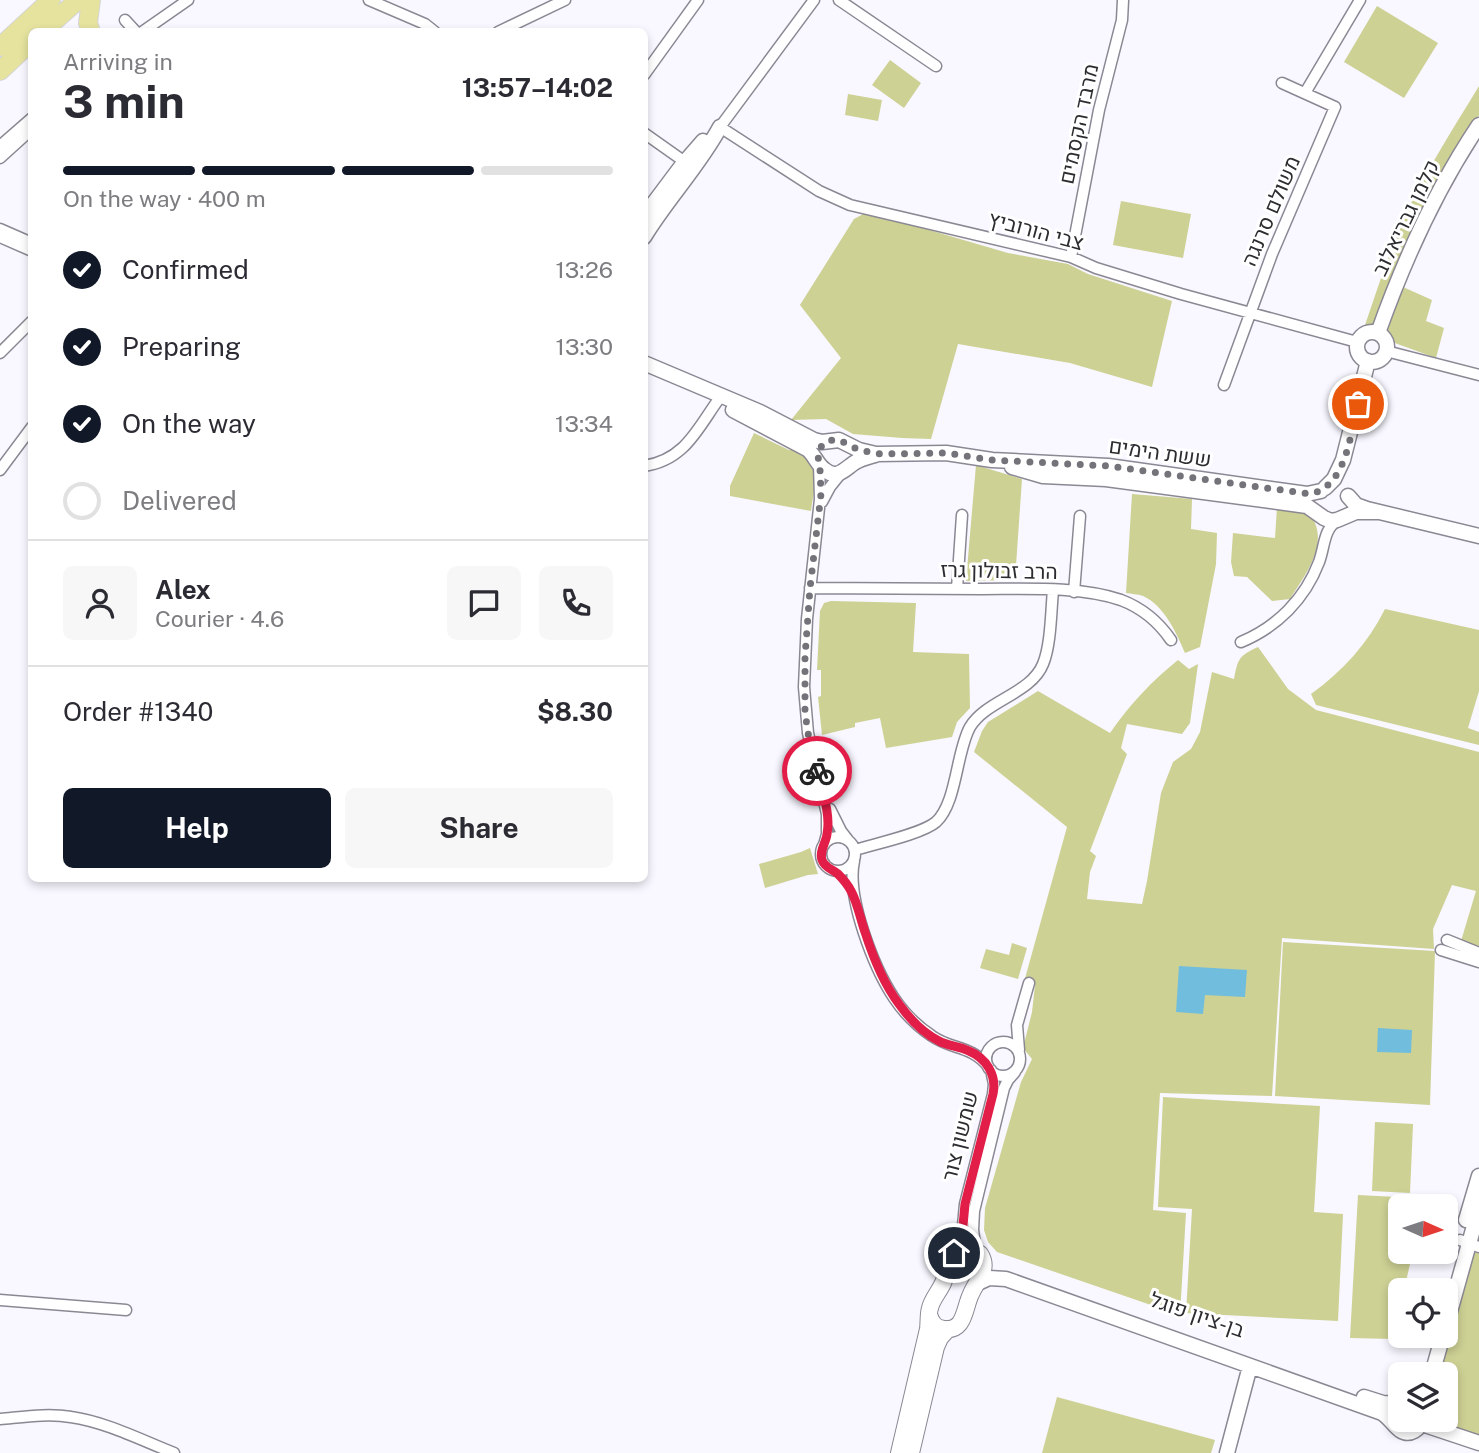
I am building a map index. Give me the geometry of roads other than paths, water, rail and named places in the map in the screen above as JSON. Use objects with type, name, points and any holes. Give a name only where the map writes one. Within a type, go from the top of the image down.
[{"type":"main road","points":[[0,47],[51,0]]},
{"type":"main road","points":[[46,28],[78,0]]},
{"type":"main road","points":[[90,28],[91,0]]},
{"type":"main road","points":[[0,71],[28,45]]},
{"type":"main road","points":[[899,1453],[928,1329],[929,1315],[930,1305],[944,1282],[954,1253],[964,1249],[979,1255],[983,1270],[969,1298],[962,1321],[955,1328],[948,1329],[936,1326],[929,1315]]},
{"type":"main road","points":[[911,1453],[936,1347],[948,1329]]},
{"type":"street","points":[[148,28],[188,0]]},
{"type":"street","points":[[369,0],[430,28]]},
{"type":"street","points":[[506,28],[565,0]]},
{"type":"street","points":[[648,69],[698,0]]},
{"type":"street","points":[[648,231],[720,127],[814,0]]},
{"type":"street","points":[[839,0],[936,66]]},
{"type":"street","name":"מרבד הקסמים","points":[[1071,257],[1100,110],[1122,20],[1123,0]]},
{"type":"street","points":[[1305,93],[1360,0]]},
{"type":"street","points":[[125,20],[132,28]]},
{"type":"street","name":"משולם סרנגה","points":[[1224,384],[1272,254],[1335,107],[1282,83]]},
{"type":"street","points":[[0,146],[28,122]]},
{"type":"street","name":"קלמן גבריאלוב","points":[[1378,333],[1428,213],[1479,125]]},
{"type":"street","points":[[648,211],[685,162],[705,139],[720,127]]},
{"type":"street","name":"צבי הורוביץ","points":[[720,127],[819,191],[842,202],[1071,257],[1096,268],[1181,294],[1357,342]]},
{"type":"street","points":[[0,158],[28,133]]},
{"type":"street","points":[[648,136],[685,162]]},
{"type":"street","points":[[0,229],[28,241]]},
{"type":"street","points":[[0,237],[28,249]]},
{"type":"street","points":[[2,349],[28,325]]},
{"type":"street","points":[[1367,332],[1378,333],[1384,338],[1386,351],[1381,358],[1368,361],[1360,356],[1357,342],[1367,332]]},
{"type":"street","points":[[1386,351],[1479,375]]},
{"type":"street","points":[[1241,642],[1272,625],[1292,608],[1315,571],[1331,526],[1342,518],[1349,507],[1344,480],[1348,446],[1368,361]]},
{"type":"street","points":[[648,365],[718,399],[807,449],[829,473],[845,470]]},
{"type":"street","points":[[648,374],[760,412],[814,440],[839,440],[846,443],[852,455],[851,463],[827,492],[819,515]]},
{"type":"street","points":[[648,465],[669,459],[680,451],[718,399]]},
{"type":"street","points":[[0,470],[28,432]]},
{"type":"street","points":[[828,441],[820,448],[818,456],[821,489],[805,651],[805,712],[828,818],[822,859],[825,866],[846,884],[856,902]]},
{"type":"street","name":"ששת הימים","points":[[846,443],[859,450],[880,454],[946,453],[992,460],[1108,466],[1307,494],[1323,489]]},
{"type":"street","points":[[1324,540],[1324,526],[1315,505],[1316,500],[1334,479],[1348,446]]},
{"type":"street","name":"ששת הימים","points":[[845,470],[861,459],[880,454]]},
{"type":"street","name":"ששת הימים","points":[[992,460],[1044,476],[1106,480],[1307,506],[1319,514]]},
{"type":"street","points":[[1323,489],[1336,487],[1359,506],[1378,512],[1479,536]]},
{"type":"street","points":[[1319,514],[1329,520],[1359,512],[1378,512]]},
{"type":"street","points":[[957,589],[962,515]]},
{"type":"street","points":[[1074,592],[1080,516]]},
{"type":"street","name":"הרב זבולון גרז","points":[[810,588],[1053,590],[1103,595],[1129,603],[1150,616],[1171,640]]},
{"type":"street","points":[[852,850],[924,829],[941,816],[947,805],[972,723],[1030,681],[1042,667],[1053,590]]},
{"type":"street","points":[[821,786],[835,820],[852,850],[852,881],[856,902],[876,961],[901,1007],[915,1022],[932,1037],[979,1056],[989,1068],[1002,1076],[1008,1076],[1015,1072],[1020,1063],[1017,1025],[1029,983]]},
{"type":"street","points":[[824,845],[827,841],[842,837],[852,850]]},
{"type":"street","points":[[832,870],[845,870],[852,850]]},
{"type":"street","points":[[1447,940],[1479,953]]},
{"type":"street","points":[[1441,950],[1479,962]]},
{"type":"street","points":[[962,1048],[981,1048],[996,1043],[1009,1036],[1017,1025]]},
{"type":"street","points":[[989,1068],[986,1055],[996,1043],[1012,1044],[1019,1053]]},
{"type":"street","name":"שמשון צור","points":[[954,1253],[962,1236],[965,1204],[993,1094],[994,1081],[989,1068]]},
{"type":"street","name":"שמשון צור","points":[[979,1255],[973,1230],[977,1198],[1004,1088],[1015,1072]]},
{"type":"street","points":[[1453,1278],[1469,1243],[1479,1176]]},
{"type":"street","points":[[1458,1283],[1479,1208]]},
{"type":"street","name":"בן-ציון פוגל","points":[[979,1255],[1005,1271],[1388,1403]]},
{"type":"street","name":"בן-ציון פוגל","points":[[976,1284],[989,1278],[1006,1279],[1382,1413],[1388,1418]]},
{"type":"street","points":[[0,1300],[126,1310]]},
{"type":"street","name":"בן-ציון פוגל","points":[[1227,1453],[1250,1366]]},
{"type":"street","points":[[0,1419],[70,1416],[97,1423],[174,1453]]},
{"type":"street","points":[[1449,1432],[1479,1443]]},
{"type":"water","points":[[1179,966],[1247,970],[1245,997],[1205,995],[1203,1014],[1176,1012]]},
{"type":"water","points":[[1378,1028],[1412,1030],[1411,1053],[1377,1052]]}]
